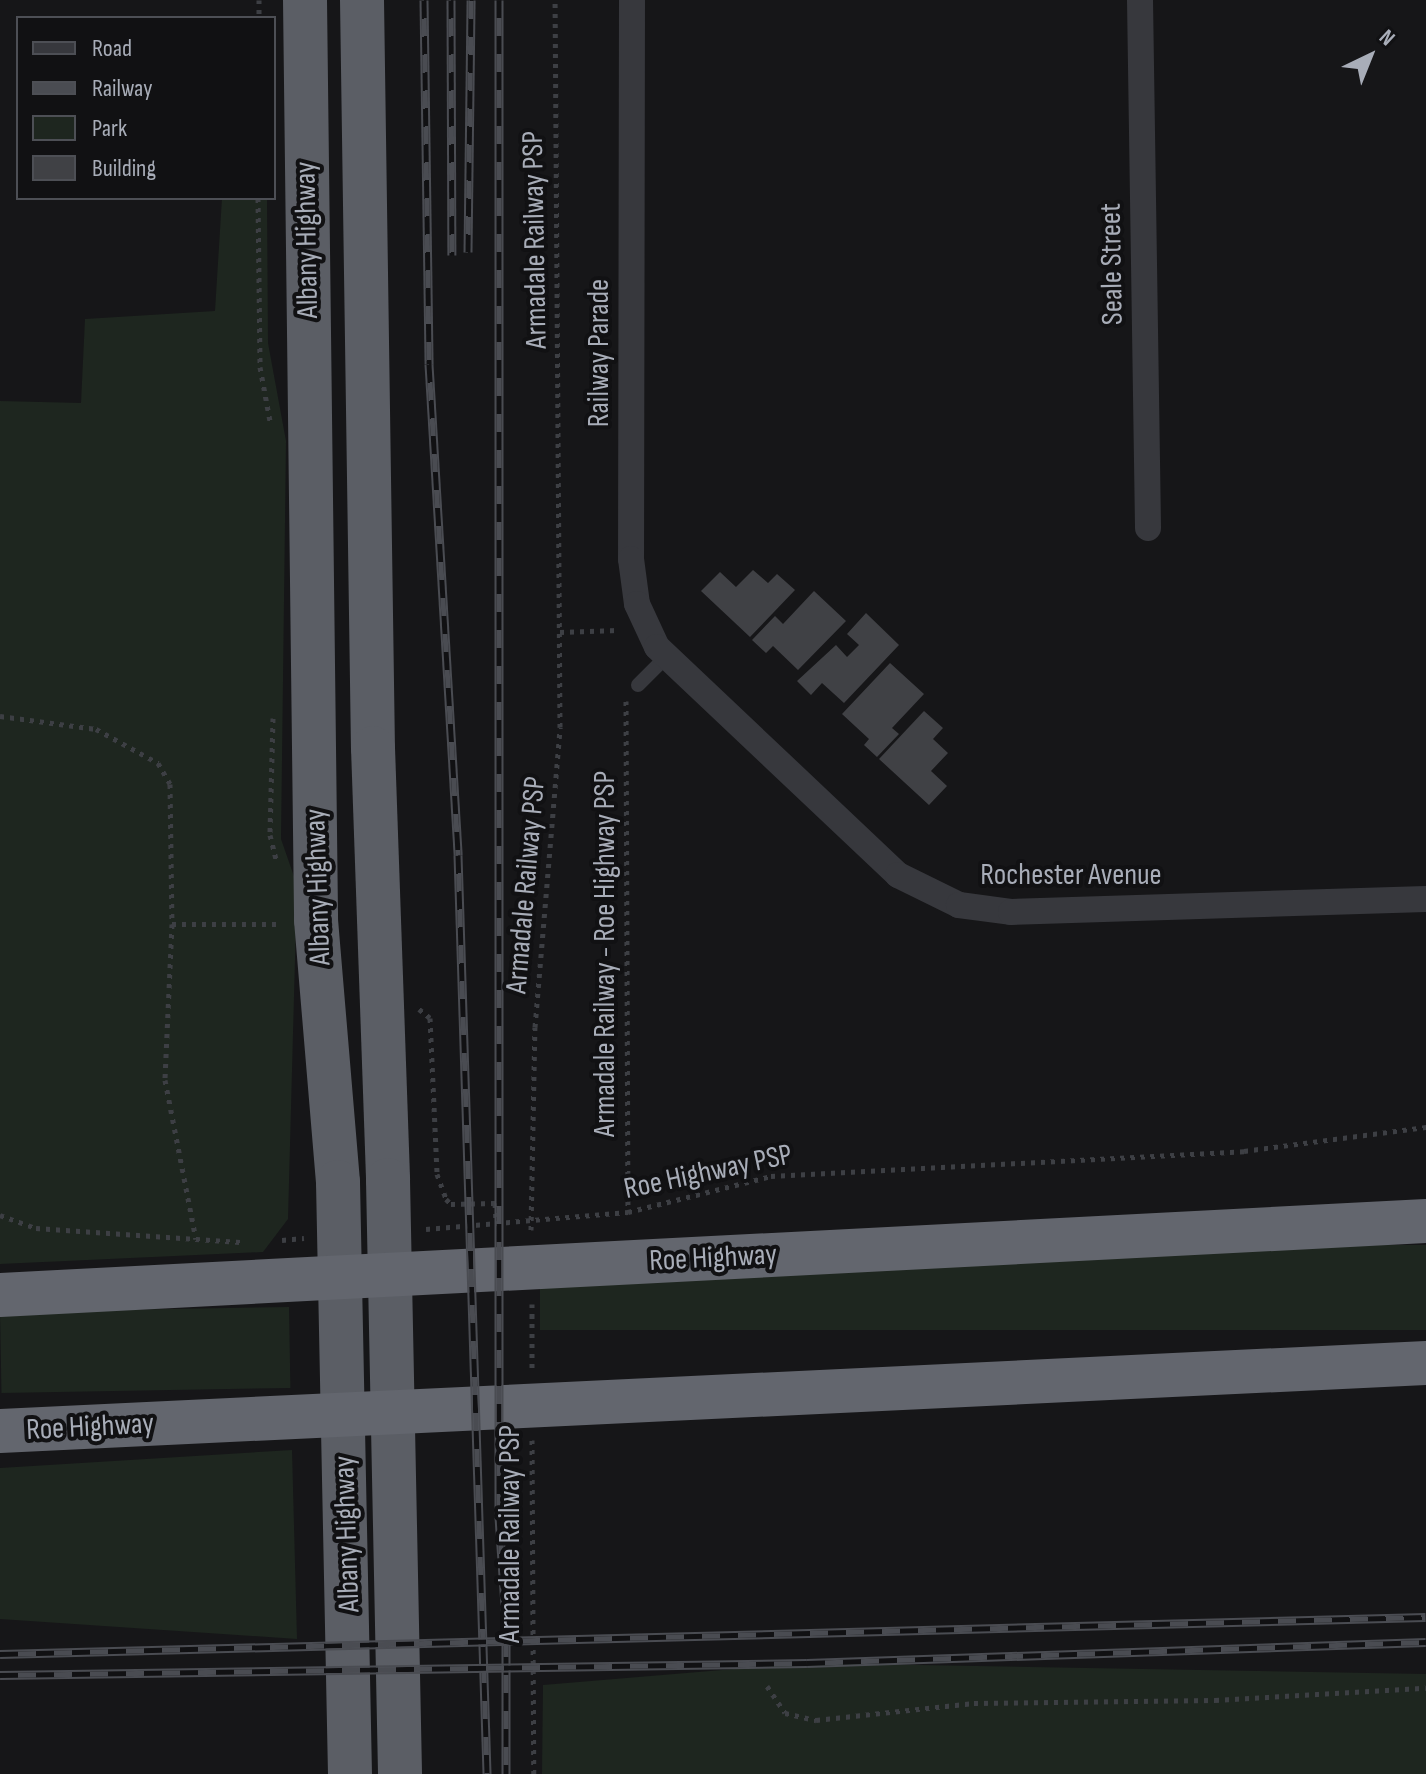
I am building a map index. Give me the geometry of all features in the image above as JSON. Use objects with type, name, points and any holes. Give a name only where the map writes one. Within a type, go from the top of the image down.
[{"type":"highway","name":"Albany Highway","points":[[305,0],[316,920],[338,1182],[350,1754]]},
{"type":"highway","name":"Albany Highway","points":[[362,0],[373,748],[388,1180],[400,1754]]},
{"type":"highway","name":"Roe Highway","points":[[0,1295],[1426,1221]]},
{"type":"highway","name":"Roe Highway","points":[[0,1431],[1426,1363]]},
{"type":"street","name":"Railway Parade","points":[[632,0],[631,575],[641,618],[666,657]]},
{"type":"street","name":"Seale Street","points":[[1140,0],[1148,528]]},
{"type":"street","name":"Rochester Avenue","points":[[666,657],[898,875],[959,905],[1011,912],[1426,899]]},
{"type":"lane","points":[[638,685],[666,657]]},
{"type":"path","name":"Armadale Railway PSP","points":[[532,1242],[536,1014],[559,755],[555,0]]},
{"type":"path","points":[[560,632],[618,630]]},
{"type":"path","name":"Armadale Railway - Roe Highway PSP","points":[[626,696],[628,1212]]},
{"type":"path","points":[[0,716],[96,729],[158,763],[170,784],[172,924],[165,1080],[196,1239]]},
{"type":"path","points":[[172,924],[274,923]]},
{"type":"path","name":"Roe Highway PSP","points":[[418,1229],[628,1212],[771,1176],[1244,1151],[1426,1127]]},
{"type":"path","points":[[437,1174],[451,1204],[495,1203],[496,1223]]},
{"type":"path","points":[[0,1215],[36,1228],[246,1242]]},
{"type":"path","points":[[277,1240],[309,1238]]},
{"type":"path","name":"Armadale Railway PSP","points":[[532,1289],[532,1384]]},
{"type":"path","name":"Armadale Railway PSP","points":[[532,1432],[534,1774]]},
{"type":"path","points":[[767,1686],[785,1713],[816,1720],[974,1703],[1215,1700],[1426,1688]]},
{"type":"green space","points":[[222,200],[267,200],[268,343],[286,441],[281,839],[297,885],[288,1219],[263,1252],[0,1264],[0,401],[81,403],[85,319],[215,311]]},
{"type":"green space","points":[[540,1245],[1426,1245],[1426,1330],[540,1330]]},
{"type":"green space","points":[[289,1307],[290,1388],[1,1393],[0,1312]]},
{"type":"green space","points":[[292,1450],[297,1639],[0,1619],[0,1468]]},
{"type":"green space","points":[[807,1663],[1426,1674],[1426,1774],[542,1774],[543,1685]]},
{"type":"building","points":[[753,570],[768,583],[777,574],[795,590],[750,637],[701,591],[720,572],[736,587]]},
{"type":"building","points":[[814,591],[846,621],[798,670],[773,646],[766,653],[752,640],[775,616],[783,624]]},
{"type":"building","points":[[866,613],[899,645],[844,703],[822,683],[811,695],[797,681],[836,645],[847,657],[859,645],[847,634]]},
{"type":"building","points":[[890,663],[924,694],[892,728],[899,734],[877,757],[864,745],[869,739],[842,714]]},
{"type":"building","points":[[924,711],[943,728],[933,739],[948,753],[931,771],[947,786],[929,805],[879,759]]},
{"type":"railway","points":[[424,0],[429,364],[458,855],[487,1774]]},
{"type":"railway","points":[[451,0],[452,255]]},
{"type":"railway","points":[[468,252],[471,0]]},
{"type":"railway","points":[[499,0],[499,1517],[506,1621],[506,1774]]},
{"type":"railway","points":[[0,1654],[1426,1617]]},
{"type":"railway","points":[[0,1675],[807,1663],[1426,1642]]}]
